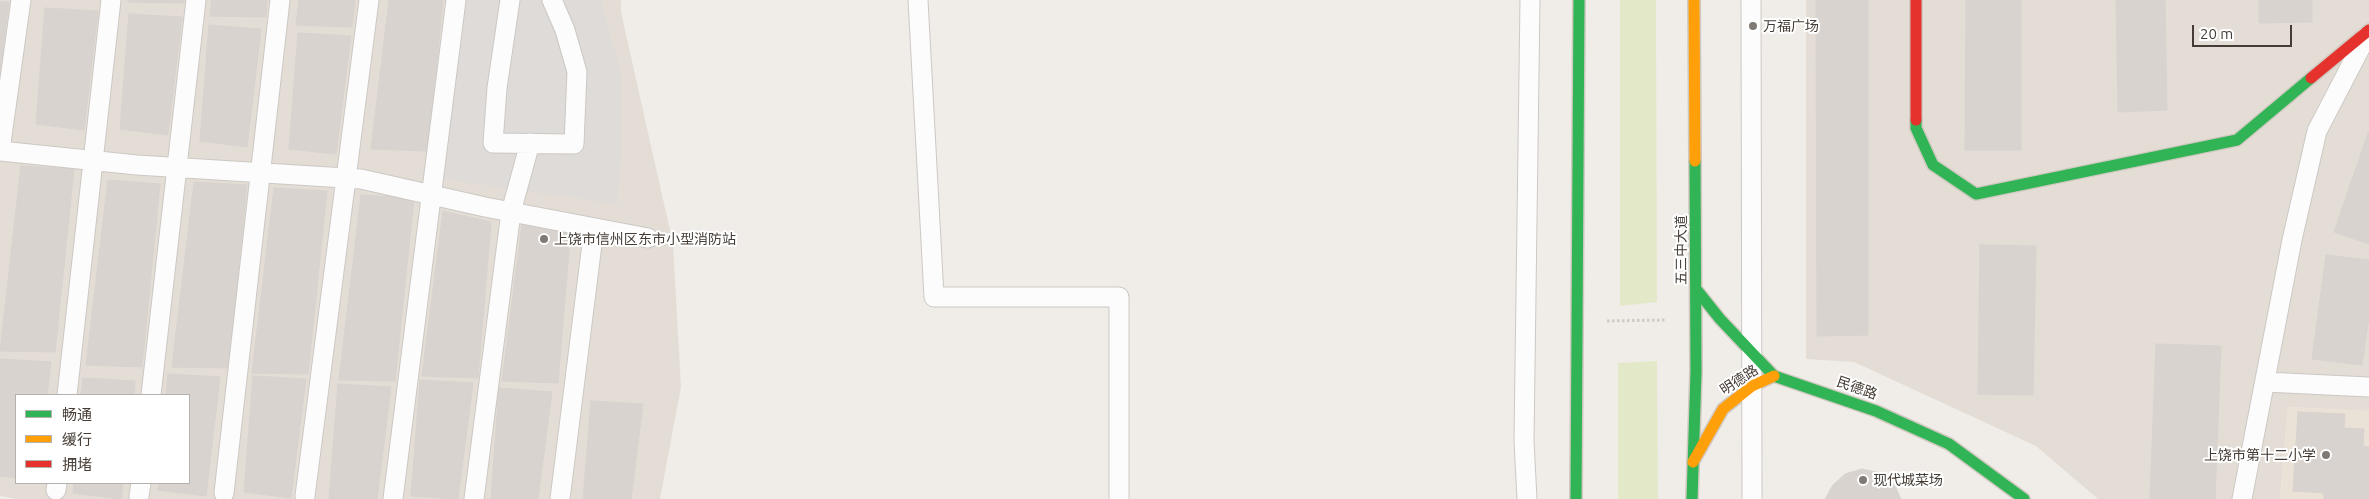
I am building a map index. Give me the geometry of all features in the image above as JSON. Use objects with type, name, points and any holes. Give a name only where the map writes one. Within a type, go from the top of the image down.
[{"type":"street","points":[[1576,499],[1579,0]]},
{"type":"street","name":"五三中大道","points":[[1692,499],[1696,320],[1694,0]]},
{"type":"street","points":[[1916,0],[1916,128],[1932,165],[1976,194],[2237,140],[2369,31]]},
{"type":"street","name":"民德路","points":[[1696,289],[1752,354],[1774,376],[1876,411],[1949,444],[2024,499]]},
{"type":"street","name":"明德路","points":[[1693,462],[1723,409],[1752,386],[1774,376]]},
{"type":"lane","points":[[21,0],[0,151],[176,168],[361,180],[511,212],[648,238]]},
{"type":"lane","points":[[67,394],[111,0]]},
{"type":"lane","points":[[151,394],[196,0]]},
{"type":"lane","points":[[224,494],[280,0]]},
{"type":"lane","points":[[306,496],[369,0]]},
{"type":"lane","points":[[393,499],[456,0]]},
{"type":"lane","points":[[510,0],[497,88],[493,143],[574,144],[577,72],[565,30],[552,0]]},
{"type":"lane","points":[[918,0],[934,297],[1119,297],[1119,499]]},
{"type":"lane","points":[[1527,499],[1524,441],[1530,0]]},
{"type":"lane","points":[[1751,0],[1752,499]]},
{"type":"lane","points":[[2242,499],[2292,240],[2317,132],[2369,31]]},
{"type":"lane","points":[[474,499],[511,212],[530,143]]},
{"type":"lane","points":[[560,499],[594,228]]},
{"type":"lane","points":[[2265,382],[2369,387]]},
{"type":"path","points":[[1577,321],[1696,320]]},
{"type":"shaded area","points":[[0,0],[621,0],[621,12],[673,244],[681,387],[660,499],[17,499],[0,496]]},
{"type":"shaded area","points":[[450,0],[601,0],[621,74],[621,163],[617,204],[441,179]]},
{"type":"shaded area","points":[[1806,0],[2369,0],[2369,411],[2288,407],[2280,499],[2098,499],[2036,446],[1854,362],[1806,359]]},
{"type":"shaded area","name":"上饶市第十二小学","points":[[2288,407],[2369,411],[2369,499],[2280,499]]},
{"type":"green space","points":[[1620,0],[1656,0],[1657,302],[1620,306]]},
{"type":"green space","points":[[1657,361],[1658,499],[1618,499],[1618,363]]},
{"type":"building","points":[[129,0],[184,0],[184,3],[128,2]]},
{"type":"building","points":[[212,0],[267,0],[266,17],[210,16]]},
{"type":"building","points":[[299,0],[355,0],[352,27],[296,25]]},
{"type":"building","points":[[389,0],[443,0],[428,151],[371,149]]},
{"type":"building","points":[[1816,0],[1868,0],[1868,335],[1817,336]]},
{"type":"building","points":[[1966,0],[2021,0],[2021,150],[1965,150]]},
{"type":"building","points":[[2116,0],[2165,0],[2167,110],[2118,112]]},
{"type":"building","points":[[2259,0],[2312,0],[2312,22],[2259,23]]},
{"type":"building","points":[[0,2],[9,2],[0,72]]},
{"type":"building","points":[[45,8],[98,11],[84,130],[36,124]]},
{"type":"building","points":[[129,14],[182,17],[168,135],[120,129]]},
{"type":"building","points":[[209,25],[261,29],[247,147],[200,141]]},
{"type":"building","points":[[298,33],[351,36],[336,154],[289,149]]},
{"type":"building","points":[[2369,133],[2369,244],[2334,232]]},
{"type":"building","points":[[21,166],[74,169],[55,352],[0,351]]},
{"type":"building","points":[[108,180],[160,184],[142,367],[86,365]]},
{"type":"building","points":[[194,182],[247,185],[228,368],[172,367]]},
{"type":"building","points":[[274,188],[327,191],[308,374],[252,373]]},
{"type":"building","points":[[361,195],[414,198],[395,381],[339,380]]},
{"type":"building","points":[[443,211],[491,222],[478,378],[422,376]]},
{"type":"building","points":[[523,217],[571,227],[558,383],[502,381]]},
{"type":"building","points":[[1980,245],[2036,246],[2033,395],[1978,394]]},
{"type":"building","points":[[2326,255],[2369,260],[2369,317],[2362,365],[2312,359]]},
{"type":"building","points":[[2156,344],[2221,346],[2215,499],[2150,499]]},
{"type":"building","points":[[0,359],[51,362],[47,394],[15,394],[15,478],[0,476]]},
{"type":"building","points":[[168,374],[220,377],[206,496],[158,490],[159,484],[190,484],[190,394],[166,394]]},
{"type":"building","points":[[253,376],[306,379],[291,498],[244,492]]},
{"type":"building","points":[[83,378],[135,381],[134,394],[81,394]]},
{"type":"building","points":[[420,380],[473,383],[458,499],[411,496]]},
{"type":"building","points":[[338,384],[391,387],[377,499],[329,499]]},
{"type":"building","points":[[499,388],[552,392],[538,499],[491,499]]},
{"type":"building","points":[[591,401],[643,404],[631,499],[583,499]]},
{"type":"building","name":"上饶市第十二小学","points":[[2298,412],[2345,414],[2344,428],[2364,429],[2363,446],[2369,447],[2369,499],[2324,499],[2324,493],[2293,491]]},
{"type":"building","name":"现代城菜场","points":[[1862,469],[1880,473],[1895,486],[1901,499],[1825,499],[1833,485],[1845,474]]},
{"type":"building","points":[[74,484],[123,484],[121,499],[73,493]]},
{"type":"traffic: fast","points":[[1576,499],[1579,0]]},
{"type":"traffic: fast","points":[[1916,120],[1916,128],[1933,165],[1976,194],[2237,140],[2311,78]]},
{"type":"traffic: fast","points":[[1692,499],[1696,372],[1695,161]]},
{"type":"traffic: fast","points":[[1696,289],[1720,319],[1774,376],[1876,411],[1949,444],[2024,499]]},
{"type":"traffic: slow","points":[[1694,0],[1695,161]]},
{"type":"traffic: slow","points":[[1693,462],[1723,409],[1752,386],[1774,376]]},
{"type":"traffic: jam","points":[[1916,0],[1916,120]]},
{"type":"traffic: jam","points":[[2311,78],[2369,30]]},
{"type":"place","name":"万福广场","points":[[1753,26]]},
{"type":"place","name":"上饶市信州区东市小型消防站","points":[[544,239]]},
{"type":"place","name":"上饶市第十二小学","points":[[2326,455]]},
{"type":"place","name":"现代城菜场","points":[[1863,480]]}]
